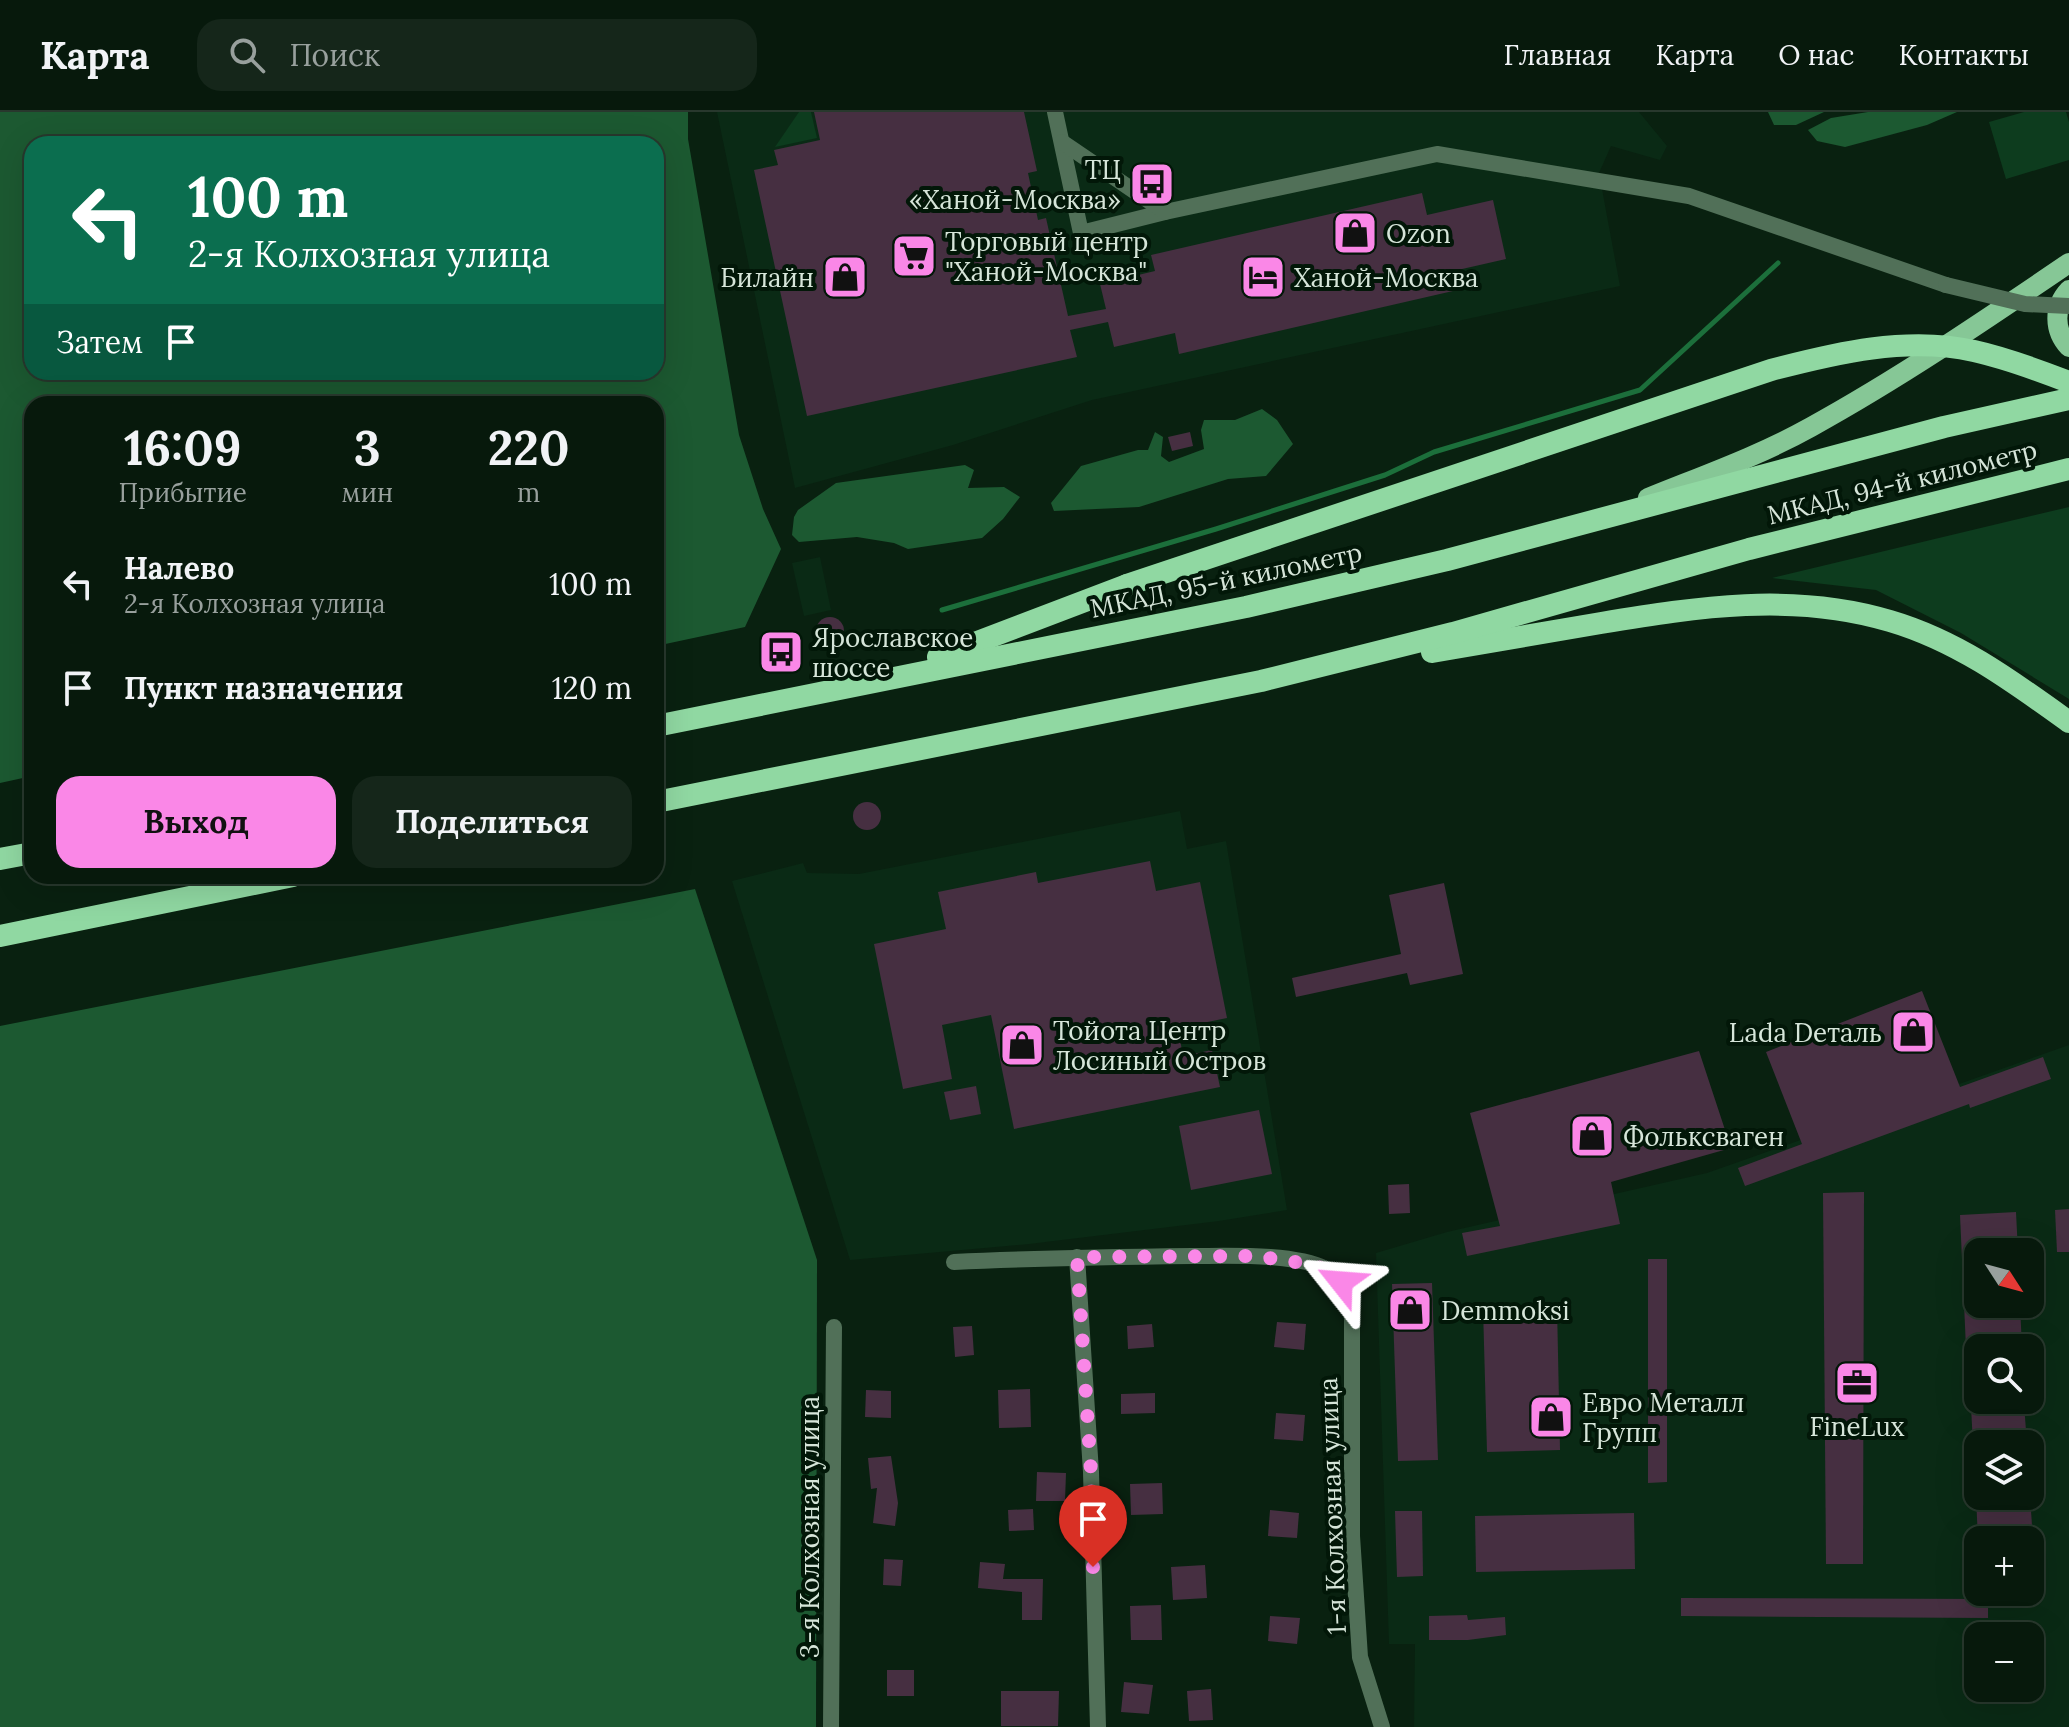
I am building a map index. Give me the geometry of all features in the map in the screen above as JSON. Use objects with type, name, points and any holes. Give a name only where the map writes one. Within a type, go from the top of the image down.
[{"type":"highway","points":[[877,681],[1127,585],[1771,370],[1845,351],[1917,346],[1972,350],[2069,382]]},
{"type":"highway","name":"МКАД, 94-й километр","points":[[1801,466],[1944,427],[2069,399]]},
{"type":"highway","name":"МКАД, 95-й километр","points":[[664,724],[1246,607],[1447,560],[1801,466]]},
{"type":"highway","name":"МКАД, 94-й километр","points":[[1261,681],[1453,633],[1749,549],[2069,469]]},
{"type":"highway","points":[[664,800],[1261,681],[1668,612],[1737,604],[1790,603],[1843,609],[1892,621],[1988,664],[2069,722]]},
{"type":"highway","points":[[0,859],[24,854]]},
{"type":"highway","points":[[0,936],[254,884]]},
{"type":"main road","points":[[1589,522],[1729,466],[1809,429],[1943,347],[2069,263]]},
{"type":"main road","points":[[2069,290],[2056,318],[2060,338],[2069,347]]},
{"type":"street","points":[[1055,112],[1081,233],[1437,154],[1689,196],[1946,285],[2025,304],[2069,306]]},
{"type":"street","points":[[1062,142],[1165,212]]},
{"type":"street","name":"1-я Колхозная улица","points":[[1077,1257],[1255,1256],[1309,1264],[1327,1270],[1341,1282],[1352,1309],[1352,1536],[1360,1657],[1382,1727]]},
{"type":"street","points":[[954,1262],[1077,1257],[1091,1472],[1098,1727]]},
{"type":"street","name":"3-я Колхозная улица","points":[[831,1727],[834,1327]]},
{"type":"shaded area","points":[[717,112],[1639,112],[1667,146],[1660,160],[1611,146],[1599,173],[1620,286],[1092,400],[953,445],[795,488]]},
{"type":"shaded area","points":[[799,112],[811,112],[817,138],[775,147]]},
{"type":"shaded area","points":[[2024,112],[2066,112],[2069,160],[2006,179],[1989,122]]},
{"type":"shaded area","points":[[2069,507],[2069,699],[1961,633],[1876,590],[1772,578]]},
{"type":"shaded area","points":[[820,557],[831,610],[804,616],[792,563]]},
{"type":"shaded area","name":"Тойота Центр Лосиный Остров","points":[[1180,811],[1187,849],[1226,841],[1287,1210],[1029,1244],[850,1260],[732,881],[803,863],[807,873],[859,874]]},
{"type":"shaded area","points":[[2069,1045],[2069,1727],[1414,1727],[1415,1644],[1389,1644],[1376,1253],[1447,1232],[1707,1173]]},
{"type":"green space","points":[[0,112],[688,112],[688,139],[739,435],[763,509],[781,549],[745,627],[664,644],[664,396],[24,396],[24,778],[0,783]]},
{"type":"green space","points":[[1768,112],[1824,112],[1796,125],[1774,125]]},
{"type":"green space","points":[[1868,112],[1957,112],[1927,125],[1845,147],[1817,141],[1808,130],[1831,118]]},
{"type":"green space","points":[[1262,409],[1277,420],[1293,444],[1266,476],[1228,479],[1139,507],[1054,511],[1051,503],[1081,466],[1148,450],[1155,432],[1163,437],[1161,456],[1169,462],[1204,449],[1201,430],[1204,420],[1235,420]]},
{"type":"green space","points":[[965,465],[974,470],[968,488],[1004,487],[1020,497],[1003,519],[982,538],[908,549],[894,543],[857,537],[799,542],[792,535],[798,510],[836,483]]},
{"type":"green space","points":[[695,889],[817,1260],[816,1727],[0,1727],[0,1026]]},
{"type":"building","name":"Торговый центр \"Ханой-Москва\"","points":[[814,112],[1024,112],[1037,171],[1028,173],[1038,220],[1046,218],[1068,316],[1106,309],[1100,284],[1155,271],[1151,255],[1422,193],[1427,215],[1493,200],[1506,259],[1449,272],[1453,291],[1179,354],[1175,333],[1114,347],[1108,322],[1070,330],[1077,357],[807,416],[754,170],[778,165],[774,150],[820,140]]},
{"type":"building","points":[[1190,432],[1193,446],[1172,451],[1168,437]]},
{"type":"building","points":[[830,617],[840,621],[844,631],[840,641],[830,645],[820,641],[816,631],[820,621]]},
{"type":"building","points":[[867,802],[877,806],[881,816],[877,826],[867,830],[857,826],[853,816],[857,806]]},
{"type":"building","points":[[1150,861],[1156,891],[1200,882],[1227,1018],[1178,1028],[1183,1056],[1212,1050],[1220,1087],[1014,1129],[991,1015],[942,1025],[952,1079],[903,1089],[874,944],[946,929],[938,892],[1036,872],[1038,883]]},
{"type":"building","points":[[1444,883],[1463,974],[1410,985],[1407,973],[1296,997],[1292,978],[1401,954],[1389,895]]},
{"type":"building","points":[[1922,991],[1960,1087],[2043,1057],[2051,1079],[1970,1108],[1969,1104],[1745,1186],[1738,1168],[1802,1144],[1766,1052]]},
{"type":"building","points":[[1699,1051],[1731,1148],[1611,1182],[1620,1224],[1467,1256],[1462,1233],[1500,1226],[1470,1113]]},
{"type":"building","points":[[976,1086],[981,1114],[950,1120],[944,1092]]},
{"type":"building","points":[[1259,1110],[1272,1174],[1191,1190],[1179,1126]]},
{"type":"building","points":[[1409,1184],[1410,1213],[1389,1214],[1388,1185]]},
{"type":"building","points":[[1864,1192],[1863,1564],[1826,1564],[1823,1193]]},
{"type":"building","points":[[2069,1209],[2069,1252],[2057,1252],[2055,1210]]},
{"type":"building","points":[[2016,1212],[2017,1238],[1964,1238],[1964,1304],[1960,1215]]},
{"type":"building","points":[[1648,1259],[1667,1259],[1667,1482],[1648,1483]]},
{"type":"building","points":[[1432,1283],[1438,1460],[1398,1461],[1392,1284]]},
{"type":"building","points":[[1557,1306],[1560,1450],[1487,1452],[1483,1308]]},
{"type":"building","points":[[1965,1318],[2021,1318],[2021,1334],[1965,1334]]},
{"type":"building","points":[[1277,1322],[1306,1324],[1304,1350],[1274,1347]]},
{"type":"building","points":[[1152,1324],[1154,1347],[1128,1349],[1127,1326]]},
{"type":"building","points":[[972,1326],[974,1355],[955,1357],[953,1327]]},
{"type":"building","points":[[1030,1389],[1031,1427],[999,1428],[998,1390]]},
{"type":"building","points":[[866,1390],[891,1391],[891,1418],[865,1417]]},
{"type":"building","points":[[1155,1393],[1155,1413],[1121,1414],[1121,1394]]},
{"type":"building","points":[[1276,1413],[1305,1415],[1303,1441],[1274,1439]]},
{"type":"building","points":[[1971,1414],[2025,1414],[2026,1430],[1972,1430]]},
{"type":"building","points":[[891,1456],[898,1503],[895,1526],[873,1523],[877,1488],[871,1489],[868,1458]]},
{"type":"building","points":[[1037,1472],[1066,1473],[1065,1501],[1036,1501]]},
{"type":"building","points":[[1162,1483],[1163,1514],[1131,1515],[1130,1484]]},
{"type":"building","points":[[1033,1509],[1034,1530],[1009,1531],[1008,1510]]},
{"type":"building","points":[[1270,1510],[1299,1513],[1297,1538],[1268,1536]]},
{"type":"building","points":[[1977,1510],[2031,1510],[2032,1526],[1977,1526]]},
{"type":"building","points":[[1395,1511],[1422,1511],[1423,1576],[1397,1577]]},
{"type":"building","points":[[1634,1513],[1635,1569],[1476,1572],[1475,1516]]},
{"type":"building","points":[[884,1559],[903,1560],[901,1586],[883,1585]]},
{"type":"building","points":[[980,1562],[1005,1564],[1003,1579],[1043,1579],[1042,1620],[1022,1620],[1022,1592],[978,1588]]},
{"type":"building","points":[[1205,1565],[1207,1598],[1173,1600],[1171,1567]]},
{"type":"building","points":[[1681,1598],[1964,1599],[1964,1606],[1988,1606],[1988,1618],[1681,1616]]},
{"type":"building","points":[[1161,1605],[1162,1640],[1131,1640],[1130,1606]]},
{"type":"building","points":[[1467,1615],[1468,1620],[1505,1617],[1506,1635],[1468,1640],[1429,1640],[1429,1616]]},
{"type":"building","points":[[1270,1616],[1300,1618],[1297,1644],[1268,1641]]},
{"type":"building","points":[[887,1670],[914,1670],[914,1696],[887,1696]]},
{"type":"building","points":[[1124,1682],[1153,1685],[1149,1714],[1121,1712]]},
{"type":"building","points":[[1211,1689],[1213,1720],[1189,1721],[1187,1691]]},
{"type":"building","points":[[1001,1691],[1059,1691],[1058,1726],[1001,1726]]},
{"type":"waterway","points":[[942,610],[1216,529],[1385,475],[1434,452],[1640,390],[1778,263]]},
{"type":"place","name":"ТЦ «Ханой-Москва»","points":[[1152,184]]},
{"type":"place","name":"Ozon","points":[[1355,233]]},
{"type":"place","name":"Торговый центр \"Ханой-Москва\"","points":[[914,256]]},
{"type":"place","name":"Билайн","points":[[845,277]]},
{"type":"place","name":"Ханой-Москва","points":[[1263,277]]},
{"type":"place","name":"Ярославское шоссе","points":[[781,652]]},
{"type":"place","name":"Lada Dеталь","points":[[1913,1032]]},
{"type":"place","name":"Тойота Центр Лосиный Остров","points":[[1022,1045]]},
{"type":"place","name":"Фольксваген","points":[[1592,1136]]},
{"type":"place","name":"Demmoksi","points":[[1410,1310]]},
{"type":"place","name":"FineLux","points":[[1857,1383]]},
{"type":"place","name":"Евро Металл Групп","points":[[1551,1417]]},
{"type":"route","points":[[1093,1567],[1091,1472],[1077,1257],[1255,1256],[1309,1264],[1327,1270],[1341,1282]]}]
